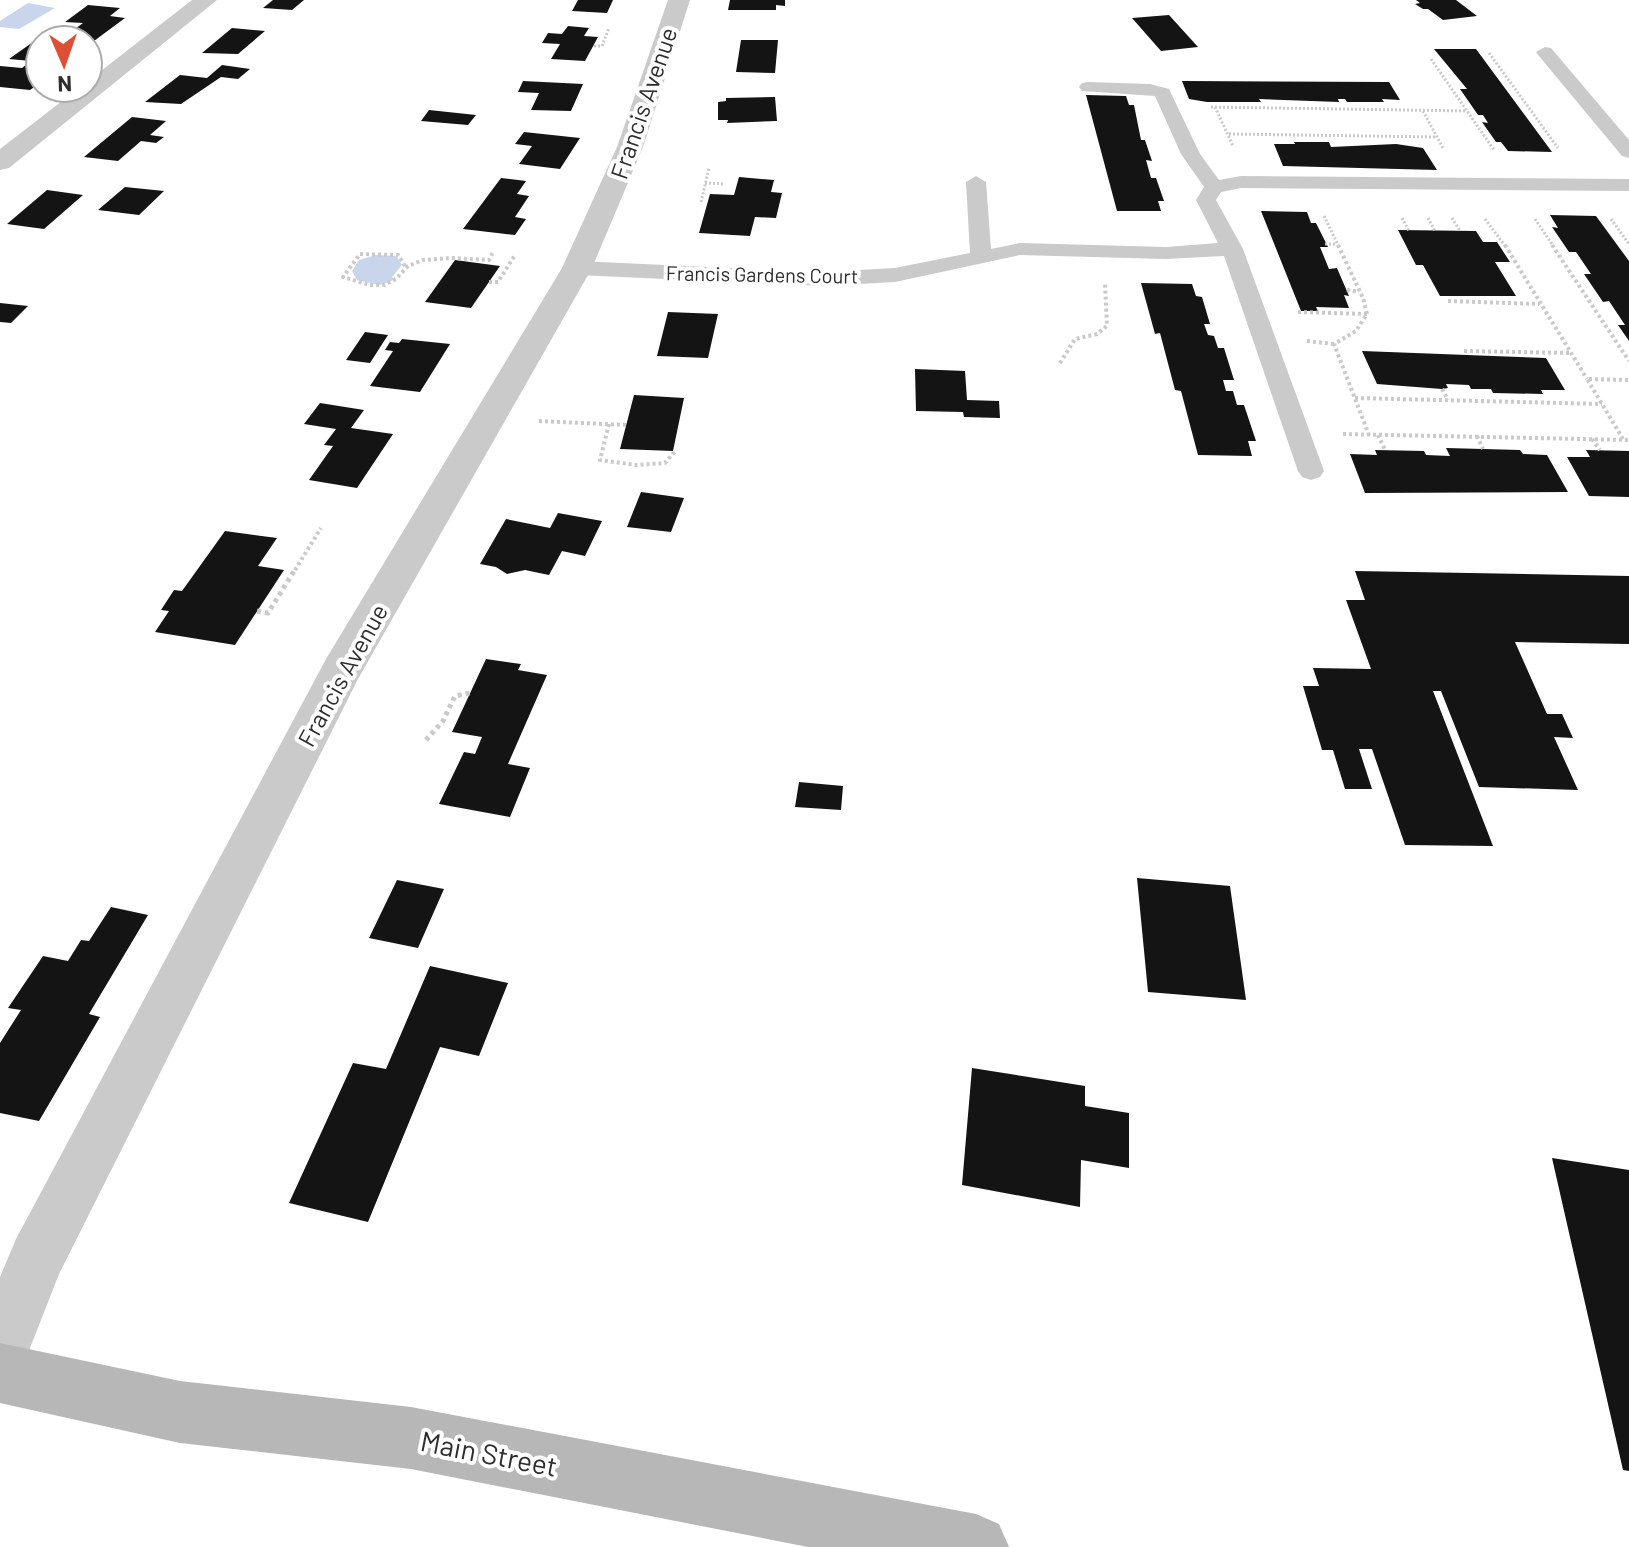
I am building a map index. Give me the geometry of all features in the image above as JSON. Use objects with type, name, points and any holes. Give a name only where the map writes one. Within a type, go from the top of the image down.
[{"type":"main road","name":"Main Street","points":[[0,1373],[180,1412],[411,1438],[976,1547]]},
{"type":"street","points":[[0,162],[206,0]]},
{"type":"street","name":"Francis Avenue","points":[[0,1350],[36,1259],[168,999],[341,671],[577,268],[630,147],[679,0]]},
{"type":"lane","points":[[1545,52],[1629,152]]},
{"type":"lane","points":[[1088,87],[1150,89],[1163,93],[1192,160],[1214,187]]},
{"type":"lane","points":[[976,182],[981,257]]},
{"type":"lane","points":[[1311,471],[1232,249],[1206,200],[1214,187],[1241,182],[1629,185]]},
{"type":"lane","name":"Francis Gardens Court","points":[[577,268],[822,279],[895,275],[1020,249],[1166,253],[1232,249]]},
{"type":"path","points":[[594,46],[602,46],[609,28]]},
{"type":"path","points":[[1489,53],[1561,151]]},
{"type":"path","points":[[1431,59],[1499,157]]},
{"type":"path","points":[[1170,107],[1467,111]]},
{"type":"path","points":[[1422,110],[1443,149]]},
{"type":"path","points":[[1539,121],[1548,121]]},
{"type":"path","points":[[1229,134],[1437,137]]},
{"type":"path","points":[[1318,135],[1322,142]]},
{"type":"path","points":[[1391,137],[1396,144]]},
{"type":"path","points":[[701,202],[709,168]]},
{"type":"path","points":[[705,183],[725,184]]},
{"type":"path","points":[[1319,207],[1360,292],[1367,314]]},
{"type":"path","points":[[1477,210],[1499,236],[1626,440]]},
{"type":"path","points":[[1531,212],[1629,361]]},
{"type":"path","points":[[1606,213],[1629,244]]},
{"type":"path","points":[[1402,218],[1409,231]]},
{"type":"path","points":[[1427,218],[1435,231]]},
{"type":"path","points":[[1452,218],[1460,231]]},
{"type":"path","points":[[1325,244],[1337,244]]},
{"type":"path","points":[[405,266],[398,255],[360,254],[343,277],[383,286],[395,282],[405,266],[436,258],[489,260],[493,252]]},
{"type":"path","points":[[489,282],[498,282],[515,255]]},
{"type":"path","points":[[1060,363],[1075,339],[1097,334],[1107,326],[1105,279]]},
{"type":"path","points":[[1347,290],[1360,292]]},
{"type":"path","points":[[1448,301],[1540,304]]},
{"type":"path","points":[[1298,312],[1367,314]]},
{"type":"path","points":[[1367,314],[1356,331],[1334,344],[1369,435]]},
{"type":"path","points":[[1464,351],[1571,353]]},
{"type":"path","points":[[1587,379],[1629,380]]},
{"type":"path","points":[[1442,389],[1448,400]]},
{"type":"path","points":[[1354,398],[1602,404]]},
{"type":"path","points":[[532,421],[626,425]]},
{"type":"path","points":[[609,424],[600,460],[652,465],[665,463],[676,450]]},
{"type":"path","points":[[1298,433],[1626,440]]},
{"type":"path","points":[[1378,435],[1385,450]]},
{"type":"path","points":[[1477,436],[1483,449]]},
{"type":"path","points":[[1592,439],[1600,450]]},
{"type":"path","points":[[257,611],[268,613],[321,528]]},
{"type":"path","points":[[426,740],[445,719],[454,695],[458,692],[470,693]]},
{"type":"water","points":[[28,3],[55,8],[19,29],[0,27],[0,21]]},
{"type":"water","points":[[376,255],[396,256],[402,265],[392,277],[394,280],[380,285],[357,280],[352,271],[359,260]]},
{"type":"building","points":[[273,0],[304,0],[292,10],[263,8]]},
{"type":"building","points":[[578,0],[613,0],[607,13],[572,11]]},
{"type":"building","points":[[730,0],[785,0],[785,6],[776,5],[776,10],[728,10]]},
{"type":"building","points":[[1416,0],[1456,0],[1477,16],[1443,20],[1415,4],[1420,3]]},
{"type":"building","points":[[88,5],[120,8],[110,16],[125,18],[104,34],[104,24],[65,22]]},
{"type":"building","points":[[1169,15],[1198,47],[1161,51],[1132,18]]},
{"type":"building","points":[[568,26],[589,28],[584,36],[598,37],[585,61],[551,59],[560,44],[542,43],[548,33],[562,34]]},
{"type":"building","points":[[232,28],[265,31],[238,54],[202,53]]},
{"type":"building","points":[[741,40],[778,40],[775,73],[736,72]]},
{"type":"building","points":[[24,48],[24,60],[9,59]]},
{"type":"building","points":[[1434,49],[1476,49],[1552,152],[1508,151],[1501,142],[1496,142],[1482,122],[1488,123],[1483,115],[1478,115],[1460,89],[1467,89]]},
{"type":"building","points":[[222,65],[250,69],[238,79],[221,77],[181,104],[145,102],[180,75],[207,78]]},
{"type":"building","points":[[0,66],[24,66],[24,89],[0,87]]},
{"type":"building","points":[[523,81],[583,84],[571,111],[531,110],[539,93],[518,92]]},
{"type":"building","points":[[1182,81],[1389,82],[1400,100],[1347,102],[1338,99],[1339,102],[1259,99],[1261,102],[1207,102],[1189,99]]},
{"type":"building","points":[[1086,95],[1126,96],[1129,105],[1134,105],[1141,140],[1145,140],[1152,161],[1146,160],[1151,178],[1156,178],[1164,201],[1158,201],[1161,211],[1117,211]]},
{"type":"building","points":[[775,97],[777,121],[727,123],[728,120],[718,120],[718,102],[726,101],[726,98]]},
{"type":"building","points":[[429,110],[476,115],[468,125],[421,121]]},
{"type":"building","points":[[132,117],[166,121],[150,135],[164,137],[156,143],[141,141],[118,161],[84,157]]},
{"type":"building","points":[[524,132],[580,138],[560,169],[519,164],[532,146],[515,144]]},
{"type":"building","points":[[1329,142],[1331,147],[1396,144],[1423,148],[1437,170],[1283,166],[1274,144]]},
{"type":"building","points":[[739,177],[774,180],[771,192],[782,193],[776,218],[755,217],[750,236],[699,233],[710,194],[734,195]]},
{"type":"building","points":[[501,178],[526,181],[517,194],[529,196],[515,217],[526,219],[515,235],[463,229]]},
{"type":"building","points":[[125,187],[164,191],[139,215],[98,210]]},
{"type":"building","points":[[47,190],[83,195],[44,229],[7,224]]},
{"type":"building","points":[[1261,211],[1307,212],[1328,247],[1320,247],[1329,269],[1337,268],[1349,296],[1344,295],[1349,308],[1316,307],[1318,311],[1301,311]]},
{"type":"building","points":[[1550,215],[1596,216],[1629,261],[1629,341],[1618,325],[1625,325],[1609,301],[1603,302],[1584,274],[1591,274],[1576,252],[1569,252],[1552,227],[1558,228]]},
{"type":"building","points":[[1398,230],[1476,231],[1483,242],[1497,242],[1510,262],[1495,262],[1516,296],[1440,296],[1423,265],[1416,265]]},
{"type":"building","points":[[455,260],[500,266],[471,308],[425,302]]},
{"type":"building","points":[[1141,283],[1192,284],[1196,296],[1202,297],[1210,324],[1204,324],[1208,335],[1214,336],[1218,348],[1224,348],[1234,380],[1223,380],[1226,391],[1233,391],[1237,405],[1244,405],[1256,441],[1248,441],[1252,456],[1198,455],[1181,391],[1175,390],[1160,333],[1155,334]]},
{"type":"building","points":[[0,303],[28,306],[11,323],[0,322]]},
{"type":"building","points":[[668,312],[718,314],[708,358],[657,356]]},
{"type":"building","points":[[365,332],[388,335],[370,363],[346,360]]},
{"type":"building","points":[[402,339],[450,344],[420,392],[370,386],[393,351],[385,350],[390,342],[399,343]]},
{"type":"building","points":[[1362,351],[1546,358],[1565,390],[1541,390],[1543,394],[1493,393],[1491,389],[1471,389],[1469,385],[1446,384],[1448,388],[1442,389],[1377,384]]},
{"type":"building","points":[[915,369],[965,371],[967,400],[999,401],[1000,418],[964,417],[963,412],[916,411]]},
{"type":"building","points":[[634,395],[684,398],[673,451],[620,449]]},
{"type":"building","points":[[320,403],[364,410],[351,428],[393,434],[357,488],[309,480],[333,446],[324,445],[336,429],[304,424]]},
{"type":"building","points":[[1446,448],[1520,450],[1523,454],[1547,455],[1568,492],[1365,493],[1350,454],[1377,455],[1375,450],[1424,451],[1426,455],[1450,456]]},
{"type":"building","points":[[1586,450],[1629,451],[1629,497],[1589,496],[1567,457],[1590,457]]},
{"type":"building","points":[[641,492],[684,498],[671,532],[627,527]]},
{"type":"building","points":[[558,513],[602,521],[585,556],[562,551],[549,575],[525,570],[507,574],[496,567],[480,564],[506,519],[550,528]]},
{"type":"building","points":[[225,531],[277,538],[258,566],[284,570],[235,645],[155,632],[169,611],[161,610],[174,590],[182,591]]},
{"type":"building","points":[[1355,571],[1629,576],[1629,644],[1515,642],[1547,714],[1562,714],[1573,738],[1554,737],[1578,790],[1479,787],[1441,691],[1433,691],[1493,846],[1405,845],[1372,749],[1359,749],[1372,789],[1345,789],[1333,750],[1322,750],[1303,686],[1319,686],[1313,668],[1371,669],[1346,600],[1365,600]]},
{"type":"building","points":[[486,659],[521,664],[518,670],[547,675],[508,764],[530,768],[510,817],[439,804],[464,752],[475,754],[482,737],[452,732]]},
{"type":"building","points":[[799,782],[843,786],[841,810],[795,807]]},
{"type":"building","points":[[1137,878],[1230,886],[1246,1000],[1148,992]]},
{"type":"building","points":[[397,880],[444,889],[418,948],[369,938]]},
{"type":"building","points":[[111,907],[148,915],[89,1014],[100,1017],[39,1121],[0,1113],[0,1043],[21,1010],[8,1008],[43,956],[68,961],[81,940],[89,941]]},
{"type":"building","points":[[430,966],[508,983],[479,1056],[440,1047],[368,1222],[289,1203],[353,1063],[386,1069]]},
{"type":"building","points":[[972,1068],[1085,1086],[1085,1106],[1129,1113],[1129,1168],[1081,1160],[1080,1207],[962,1185]]},
{"type":"building","points":[[1552,1158],[1629,1170],[1629,1471],[1623,1470]]}]
